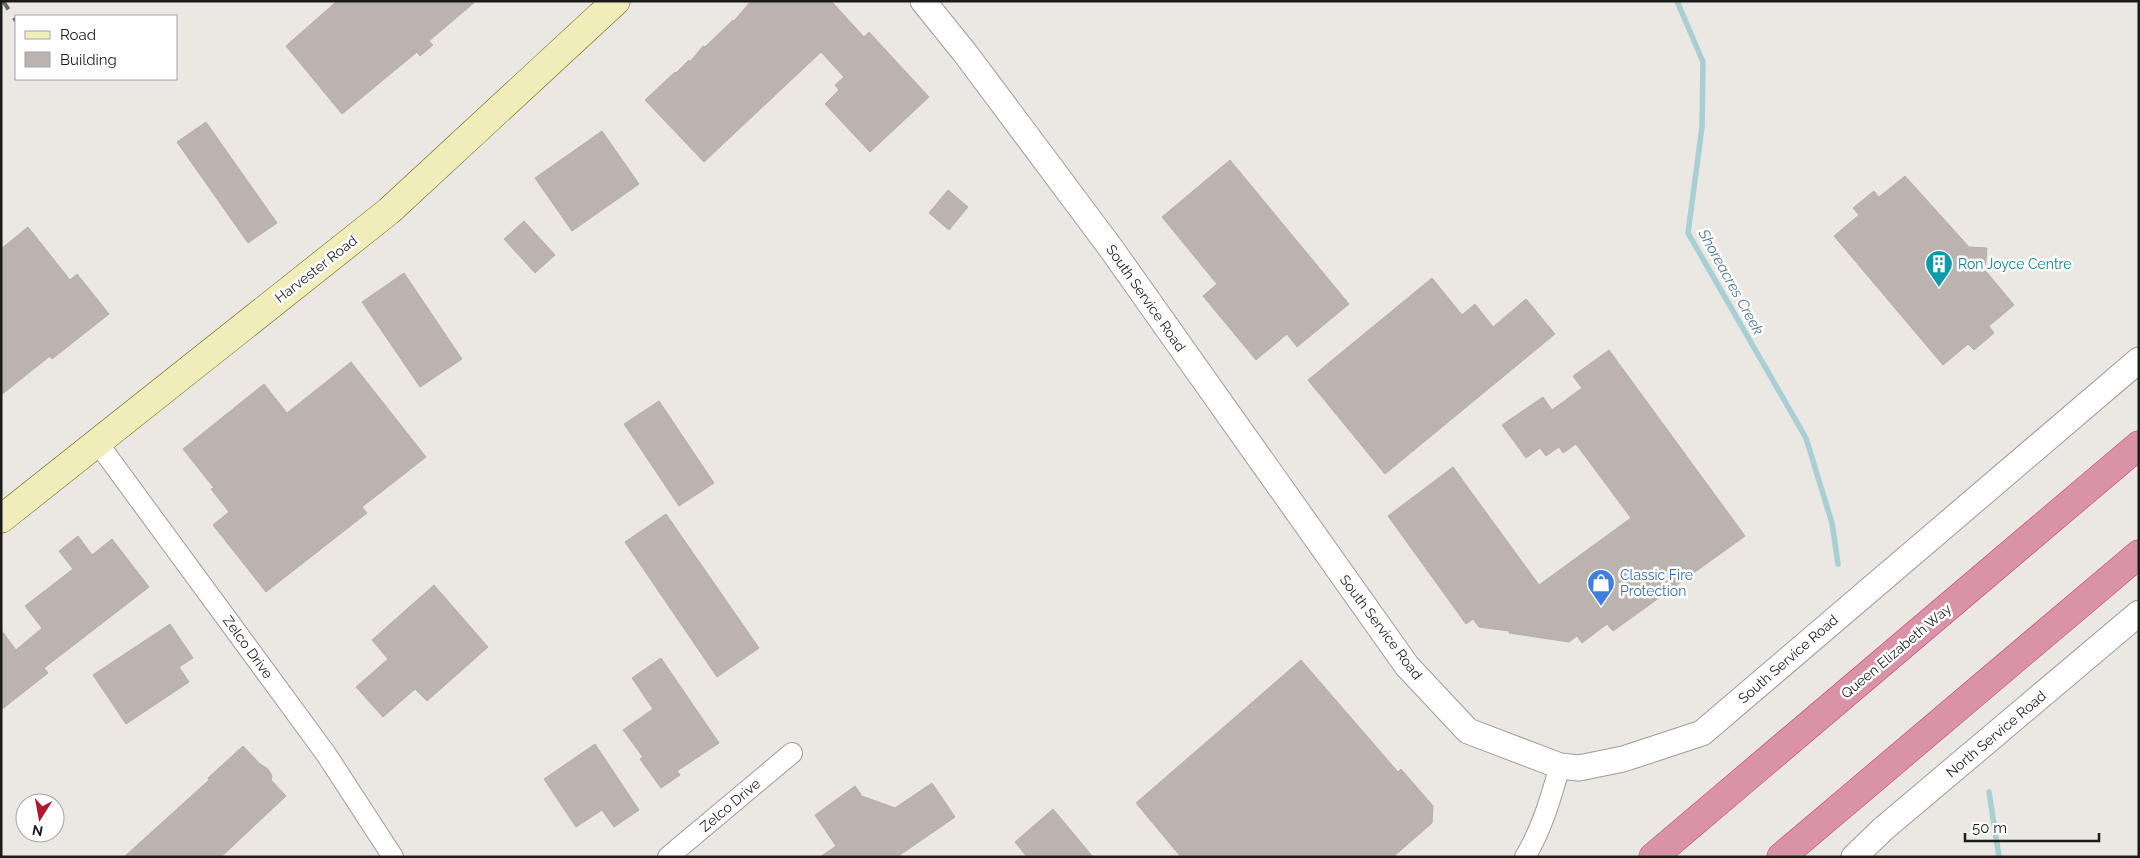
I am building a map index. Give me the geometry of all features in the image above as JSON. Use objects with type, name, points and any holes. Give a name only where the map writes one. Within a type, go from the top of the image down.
[{"type":"highway","name":"Queen Elizabeth Way","points":[[1654,857],[2139,445]]},
{"type":"highway","points":[[1780,857],[2139,554]]},
{"type":"main road","name":"Harvester Road","points":[[1,519],[389,211],[616,1]]},
{"type":"street","name":"South Service Road","points":[[923,1],[965,53],[1110,247],[1407,666],[1468,731],[1560,766],[1579,768],[1623,759],[1702,733],[2139,360]]},
{"type":"street","name":"Zelco Drive","points":[[97,442],[326,754],[393,857]]},
{"type":"street","name":"North Service Road","points":[[1854,857],[1883,829],[2139,613]]},
{"type":"street","name":"Zelco Drive","points":[[668,857],[792,754]]},
{"type":"street","points":[[1525,857],[1538,832],[1560,766]]},
{"type":"building","points":[[337,1],[476,1],[429,41],[433,45],[420,56],[417,52],[342,114],[286,46]]},
{"type":"building","points":[[751,1],[831,1],[864,37],[869,32],[929,97],[870,152],[825,104],[839,90],[835,85],[844,77],[821,52],[704,162],[645,100],[689,60],[690,62],[703,46],[705,47],[734,21]]},
{"type":"building","points":[[206,122],[277,223],[248,243],[177,142]]},
{"type":"building","points":[[602,131],[639,184],[572,231],[535,178]]},
{"type":"building","points":[[1230,160],[1349,304],[1297,347],[1287,334],[1256,360],[1203,296],[1217,284],[1162,217]]},
{"type":"building","name":"Ron Joyce Centre","points":[[1905,176],[1969,247],[1987,248],[1985,270],[2014,305],[1989,326],[1994,333],[1974,350],[1968,344],[1943,365],[1834,236],[1859,215],[1853,208],[1874,191],[1879,197]]},
{"type":"building","points":[[948,190],[968,207],[949,230],[929,213]]},
{"type":"building","points":[[524,221],[555,255],[535,273],[504,239]]},
{"type":"building","points":[[28,227],[70,280],[77,274],[109,314],[52,359],[50,356],[1,395],[1,249]]},
{"type":"building","points":[[404,273],[462,359],[420,387],[362,302]]},
{"type":"building","points":[[1432,278],[1462,315],[1475,304],[1493,327],[1526,299],[1555,334],[1385,474],[1308,380]]},
{"type":"building","points":[[1609,350],[1745,536],[1613,631],[1607,624],[1582,643],[1577,636],[1569,642],[1479,627],[1473,619],[1466,624],[1388,516],[1453,467],[1539,585],[1631,518],[1576,444],[1563,453],[1559,447],[1546,456],[1540,448],[1526,458],[1502,425],[1543,397],[1552,410],[1582,388],[1573,376]]},
{"type":"building","points":[[351,362],[426,457],[362,507],[367,513],[266,592],[213,525],[229,512],[211,489],[214,488],[183,449],[264,384],[287,413]]},
{"type":"building","points":[[659,401],[714,483],[679,506],[624,424]]},
{"type":"building","points":[[666,514],[759,648],[717,677],[625,542]]},
{"type":"building","points":[[78,536],[92,555],[112,539],[149,587],[44,668],[48,673],[1,710],[1,630],[16,650],[42,628],[25,606],[73,569],[59,551]]},
{"type":"building","points":[[434,585],[488,647],[427,701],[415,689],[383,717],[356,687],[388,659],[372,640]]},
{"type":"building","points":[[170,624],[193,658],[179,667],[189,682],[126,724],[93,675]]},
{"type":"building","points":[[661,658],[719,743],[677,771],[680,775],[661,788],[640,759],[643,757],[623,730],[653,709],[632,678]]},
{"type":"building","points":[[1301,660],[1398,772],[1401,769],[1433,806],[1432,823],[1393,857],[1181,857],[1136,803]]},
{"type":"building","points":[[595,744],[639,810],[614,827],[602,810],[576,827],[544,779]]},
{"type":"building","points":[[243,746],[260,764],[268,769],[272,776],[271,780],[286,796],[221,857],[124,857],[209,780],[208,778]]},
{"type":"building","points":[[932,783],[955,817],[897,857],[820,857],[836,846],[815,815],[855,786],[862,796],[895,808]]},
{"type":"building","points":[[1053,809],[1093,857],[1027,857],[1015,842]]},
{"type":"waterway","name":"Shoreacres Creek","points":[[1677,1],[1703,62],[1702,127],[1688,233],[1806,438],[1832,523],[1838,564]]},
{"type":"waterway","name":"Shoreacres Creek","points":[[1989,792],[1999,857]]},
{"type":"railway","points":[[3,1],[15,19]]},
{"type":"place","name":"Ron Joyce Centre","points":[[1939,288]]},
{"type":"place","name":"Classic Fire Protection","points":[[1601,607]]}]
